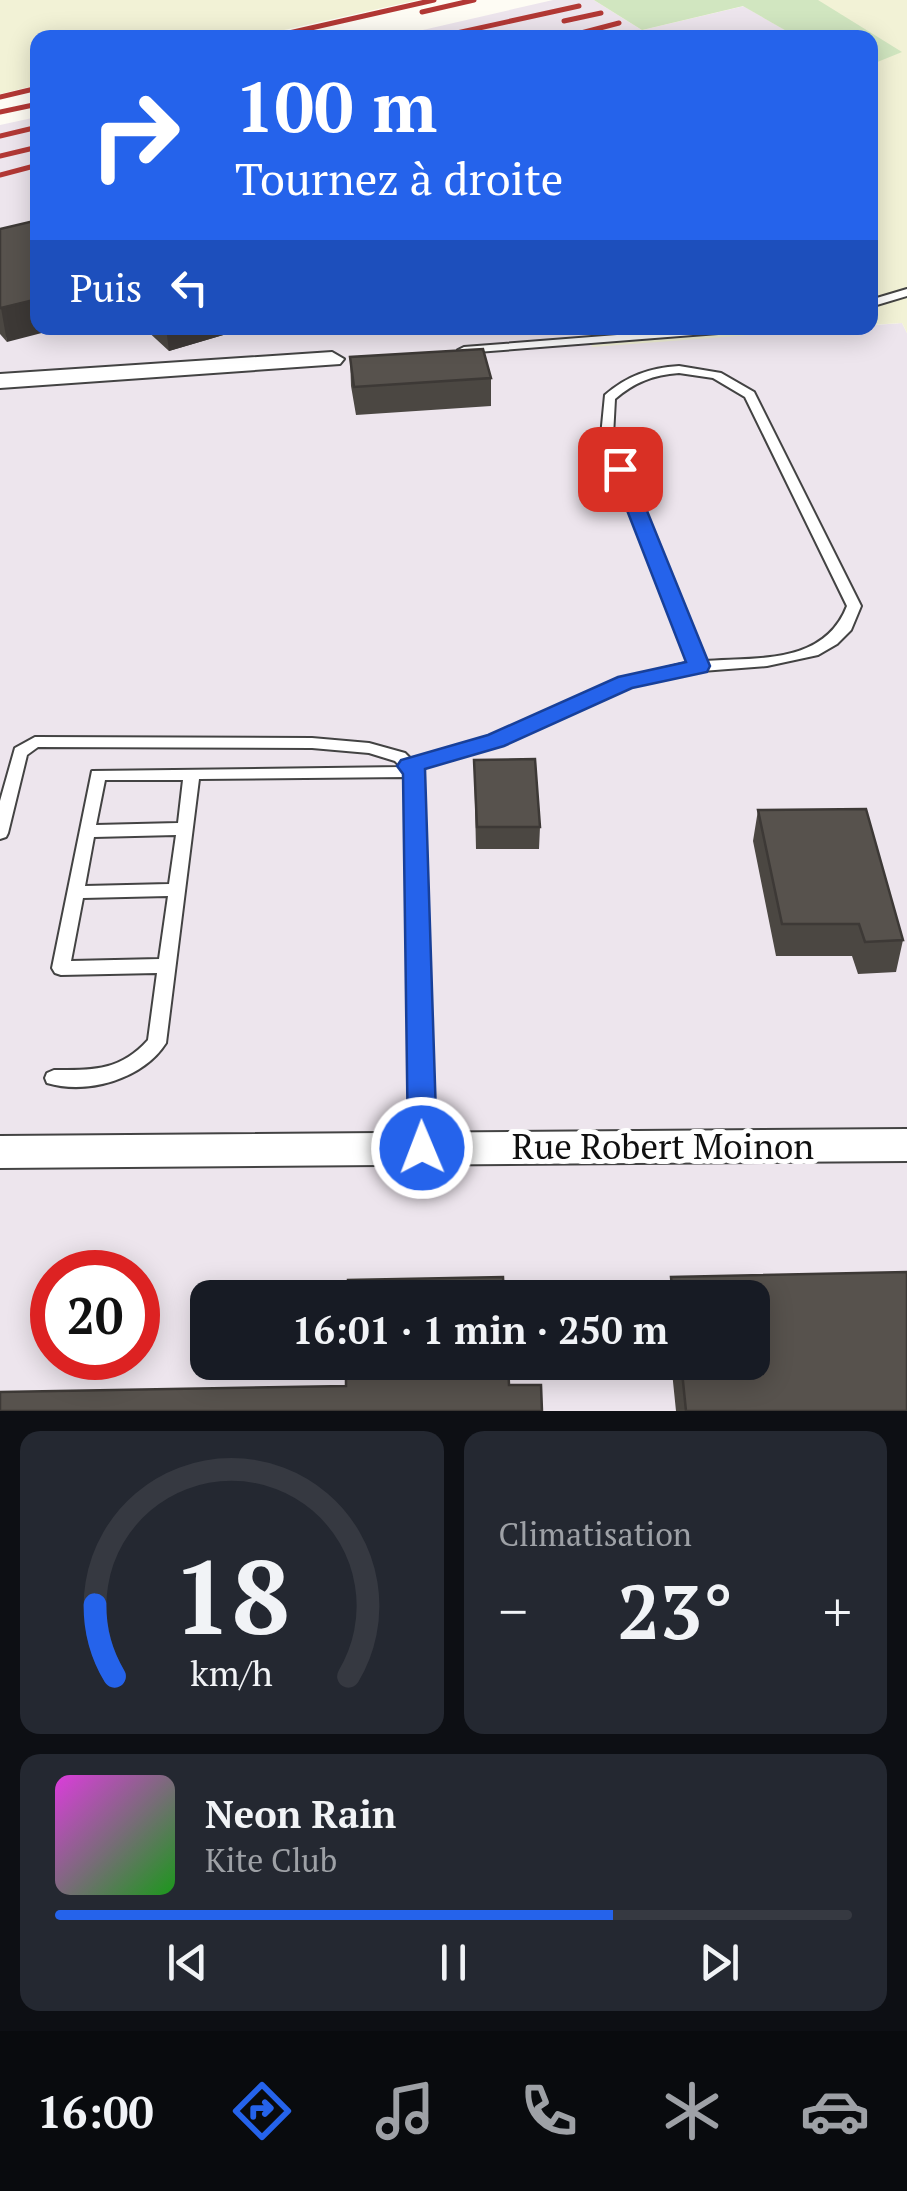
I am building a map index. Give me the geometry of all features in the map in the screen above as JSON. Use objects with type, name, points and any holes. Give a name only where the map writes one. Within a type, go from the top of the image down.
[{"type":"street","points":[[0,381],[342,358]]},
{"type":"street","name":"Rue Robert Moinon","points":[[0,1152],[907,1145]]},
{"type":"lane","points":[[878,301],[907,292]]},
{"type":"lane","points":[[447,352],[657,335]]},
{"type":"lane","points":[[167,966],[61,968],[98,775],[412,769],[496,740],[626,682],[699,666],[818,651],[851,622],[854,606],[750,395],[734,381],[710,374],[679,369],[653,371],[632,377],[610,398],[607,436],[699,666]]},
{"type":"lane","points":[[0,833],[20,752],[35,742],[312,743],[369,748],[400,757],[412,769],[422,1148]]},
{"type":"lane","points":[[54,1078],[102,1078],[141,1062],[157,1042],[192,774]]},
{"type":"lane","points":[[86,831],[184,828]]},
{"type":"lane","points":[[75,892],[177,890]]},
{"type":"shaded area","points":[[553,0],[594,0],[642,30],[423,30]]},
{"type":"shaded area","points":[[744,6],[785,30],[642,30]]},
{"type":"shaded area","points":[[30,119],[30,335],[589,335],[593,346],[741,335],[878,335],[878,325],[902,323],[907,333],[907,1411],[0,1411],[0,125]]},
{"type":"green space","points":[[0,0],[418,0],[284,30],[30,30],[30,87],[0,94]]},
{"type":"green space","points":[[594,0],[907,0],[907,333],[902,323],[878,324],[878,30],[785,30],[743,6],[642,30]]},
{"type":"green space","points":[[594,0],[818,0],[866,30],[785,30],[743,6],[642,30]]},
{"type":"green space","points":[[878,37],[902,52],[878,62]]},
{"type":"green space","points":[[589,335],[750,335],[592,347]]},
{"type":"building","points":[[30,222],[30,301],[1,308],[0,307],[0,229]]},
{"type":"building","points":[[483,349],[491,378],[354,387],[350,357]]},
{"type":"building","points":[[535,759],[540,827],[477,827],[474,760]]},
{"type":"building","points":[[866,809],[903,940],[865,942],[859,924],[782,924],[758,810]]},
{"type":"building","points":[[907,1272],[907,1411],[686,1411],[683,1380],[770,1380],[770,1280],[671,1277]]},
{"type":"building","points":[[503,1277],[503,1280],[348,1280]]},
{"type":"building","points":[[346,1380],[509,1380],[509,1385],[541,1385],[542,1411],[0,1411],[0,1392],[346,1386]]},
{"type":"railway","points":[[302,30],[434,0]]},
{"type":"railway","points":[[422,12],[474,0]]},
{"type":"railway","points":[[470,30],[579,6]]},
{"type":"railway","points":[[564,21],[601,13]]},
{"type":"railway","points":[[592,30],[619,23]]},
{"type":"railway","points":[[0,97],[30,90]]},
{"type":"railway","points":[[0,112],[30,106]]},
{"type":"railway","points":[[0,136],[30,129]]},
{"type":"railway","points":[[0,156],[30,149]]},
{"type":"railway","points":[[0,175],[30,167]]},
{"type":"route","points":[[422,1148],[415,772],[409,766],[496,740],[626,682],[699,666],[620,469]]}]
